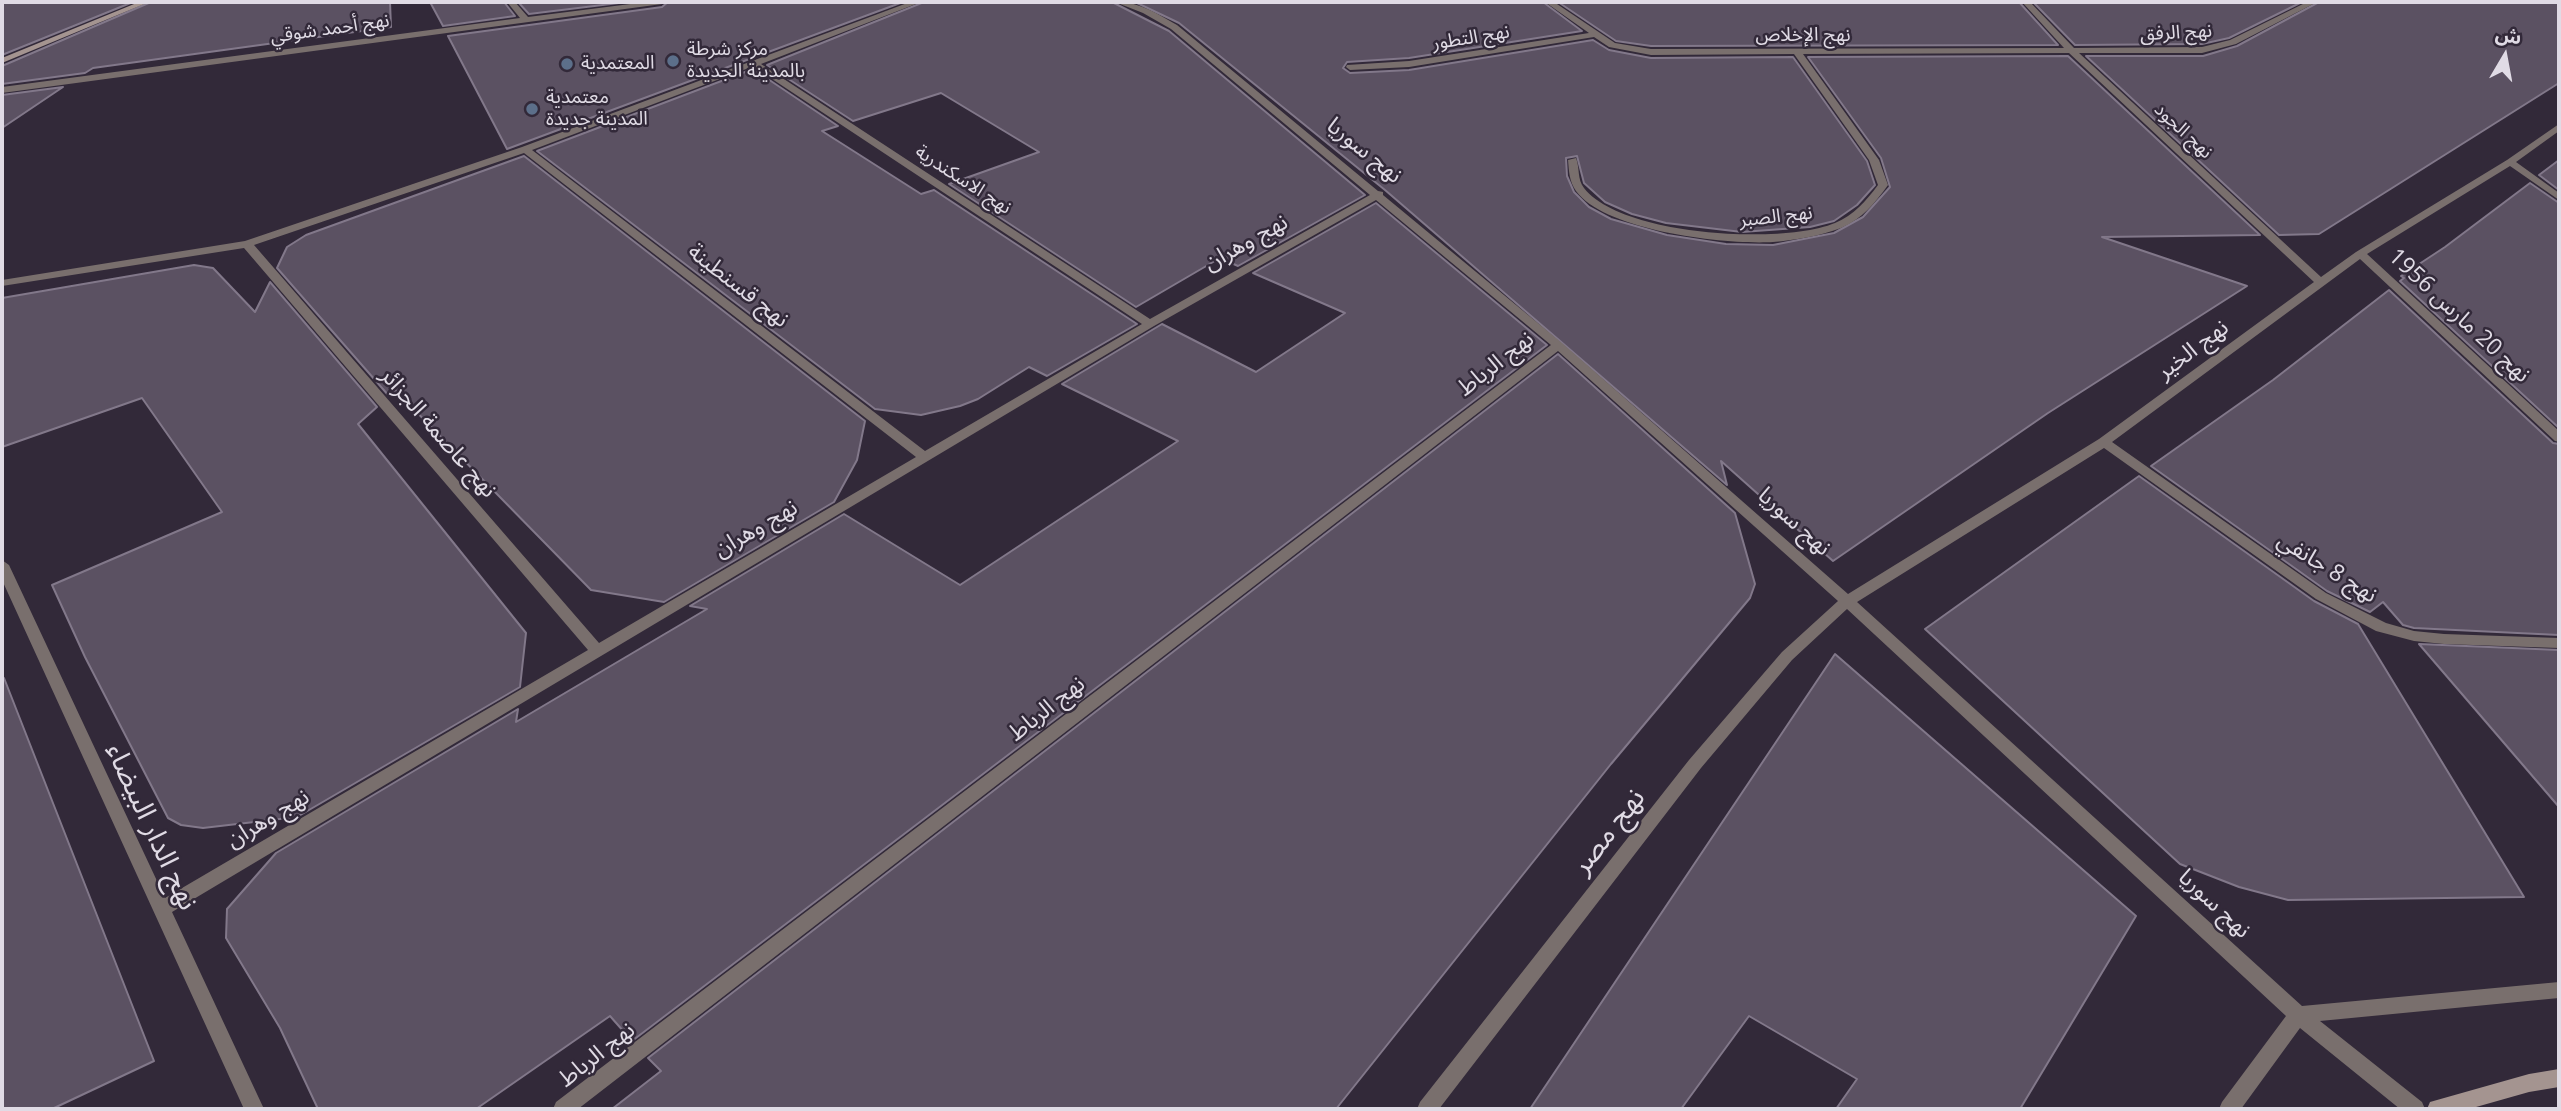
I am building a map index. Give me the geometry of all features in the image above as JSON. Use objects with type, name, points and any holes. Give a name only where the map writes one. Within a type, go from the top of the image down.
[{"type":"main road","points":[[2,61],[145,2]]},
{"type":"main road","points":[[2437,1109],[2529,1083],[2559,1078]]},
{"type":"street","points":[[510,2],[526,20]]},
{"type":"street","name":"نهج أحمد شوقي","points":[[2,90],[662,2]]},
{"type":"street","points":[[2,283],[247,244],[525,149],[757,65],[917,2]]},
{"type":"street","name":"نهج سوريا","points":[[1119,2],[1146,11],[1174,27],[1379,194],[1558,345],[1847,601],[2298,1015],[2415,1109]]},
{"type":"street","name":"نهج الإخلاص","points":[[1549,2],[1617,47],[1641,52],[2071,50]]},
{"type":"street","name":"نهج الجود","points":[[2025,2],[2071,50],[2320,282]]},
{"type":"street","name":"نهج الرفق","points":[[2071,50],[2212,49],[2314,2]]},
{"type":"street","name":"نهج التطور","points":[[1350,67],[1409,64],[1596,34]]},
{"type":"street","name":"نهج الصبر","points":[[1573,160],[1575,179],[1589,197],[1621,216],[1680,232],[1730,240],[1777,238],[1805,235],[1844,222],[1874,203],[1883,185],[1874,160],[1797,52]]},
{"type":"street","name":"نهج الاسكندرية","points":[[757,65],[1150,324]]},
{"type":"street","name":"نهج الخير","points":[[1847,601],[2104,442],[2360,254],[2510,162],[2559,127]]},
{"type":"street","name":"نهج قسنطينة","points":[[525,149],[925,457]]},
{"type":"street","points":[[2510,162],[2559,197]]},
{"type":"street","name":"نهج وهران","points":[[160,910],[596,649],[1150,324],[1379,194]]},
{"type":"street","name":"نهج عاصمة الجزائر","points":[[247,244],[596,649]]},
{"type":"street","name":"نهج 20 مارس 1956","points":[[2360,254],[2559,438]]},
{"type":"street","name":"نهج الرباط","points":[[563,1109],[1558,345]]},
{"type":"street","name":"نهج 8 جانفي","points":[[2104,442],[2321,596],[2381,627],[2444,639],[2559,643]]},
{"type":"street","name":"نهج الدار البيضاء","points":[[2,565],[254,1109]]},
{"type":"street","name":"نهج مصر","points":[[1427,1109],[1695,764],[1787,656],[1847,601]]},
{"type":"street","points":[[2228,1109],[2298,1015],[2559,990]]},
{"type":"building","points":[[2,2],[133,2],[2,55]]},
{"type":"building","points":[[151,2],[390,2],[391,27],[93,68],[85,73],[2,84],[2,66]]},
{"type":"building","points":[[430,2],[504,2],[515,16],[443,26]]},
{"type":"building","points":[[518,2],[627,2],[529,14]]},
{"type":"building","points":[[668,2],[903,2],[507,149],[448,36],[662,7]]},
{"type":"building","points":[[924,2],[1112,2],[1169,31],[1365,195],[1238,266],[1220,258],[1136,307],[949,184],[1039,152],[941,93],[853,121],[767,65]]},
{"type":"building","points":[[1135,2],[1543,2],[1582,31],[1409,58],[1347,62],[1343,68],[1350,73],[1409,70],[1593,40],[1609,50],[1651,58],[1793,57],[1867,161],[1875,185],[1857,205],[1834,221],[1810,227],[1742,232],[1666,223],[1632,214],[1605,202],[1584,183],[1577,156],[1566,158],[1567,176],[1574,192],[1589,207],[1611,219],[1667,235],[1726,244],[1773,245],[1834,233],[1863,217],[1890,187],[1881,158],[1808,57],[2068,56],[2260,235],[2102,237],[2247,286],[2048,413],[1833,561],[1721,461],[1727,485],[1385,190],[1179,23]]},
{"type":"building","points":[[1558,2],[2019,2],[2058,45],[1651,46],[1616,41]]},
{"type":"building","points":[[2033,2],[2302,2],[2229,38],[2202,44],[2075,45]]},
{"type":"building","points":[[2319,2],[2559,2],[2559,83],[2319,234],[2279,235],[2086,56],[2203,56],[2237,46]]},
{"type":"building","points":[[753,69],[838,126],[822,131],[921,194],[934,190],[1137,324],[1047,376],[1029,367],[978,399],[960,406],[921,415],[875,409],[537,151]]},
{"type":"building","points":[[63,87],[2,128],[2,95]]},
{"type":"building","points":[[524,156],[865,421],[857,460],[834,502],[664,602],[591,590],[395,390],[389,396],[277,268],[287,247],[306,235]]},
{"type":"building","points":[[2559,160],[2559,190],[2539,175]]},
{"type":"building","points":[[2530,183],[2559,203],[2559,428],[2400,281],[2404,278],[2401,276],[2445,247]]},
{"type":"building","points":[[1376,203],[1547,345],[632,1041],[610,1016],[476,1109],[318,1109],[280,1028],[226,938],[227,909],[276,853],[518,709],[516,722],[707,609],[690,606],[844,514],[960,585],[1178,441],[1062,384],[1162,324],[1256,372],[1345,313],[1253,273]]},
{"type":"building","points":[[194,265],[213,268],[255,312],[270,282],[377,407],[358,424],[526,633],[520,687],[297,817],[203,828],[181,825],[168,818],[85,657],[52,585],[222,512],[142,398],[2,447],[2,298]]},
{"type":"building","points":[[2389,290],[2553,443],[2559,444],[2559,635],[2414,628],[2403,625],[2383,602],[2370,612],[2327,591],[2151,466],[2273,380]]},
{"type":"building","points":[[1558,354],[1735,513],[1755,584],[1750,598],[1611,764],[1336,1109],[612,1109],[661,1071],[648,1058]]},
{"type":"building","points":[[2139,476],[2314,601],[2358,624],[2524,897],[2288,900],[2239,887],[2180,864],[1925,629]]},
{"type":"building","points":[[2419,644],[2559,650],[2559,807]]},
{"type":"building","points":[[1835,654],[2136,916],[2020,1109],[1836,1109],[1857,1079],[1749,1016],[1681,1109],[1530,1109]]},
{"type":"building","points":[[4,678],[154,1061],[52,1109],[2,1109]]},
{"type":"place","name":"مركز شرطة بالمدينة الجديدة","points":[[673,61]]},
{"type":"place","name":"المعتمدية","points":[[567,64]]},
{"type":"place","name":"معتمدية المدينة جديدة","points":[[532,109]]}]
